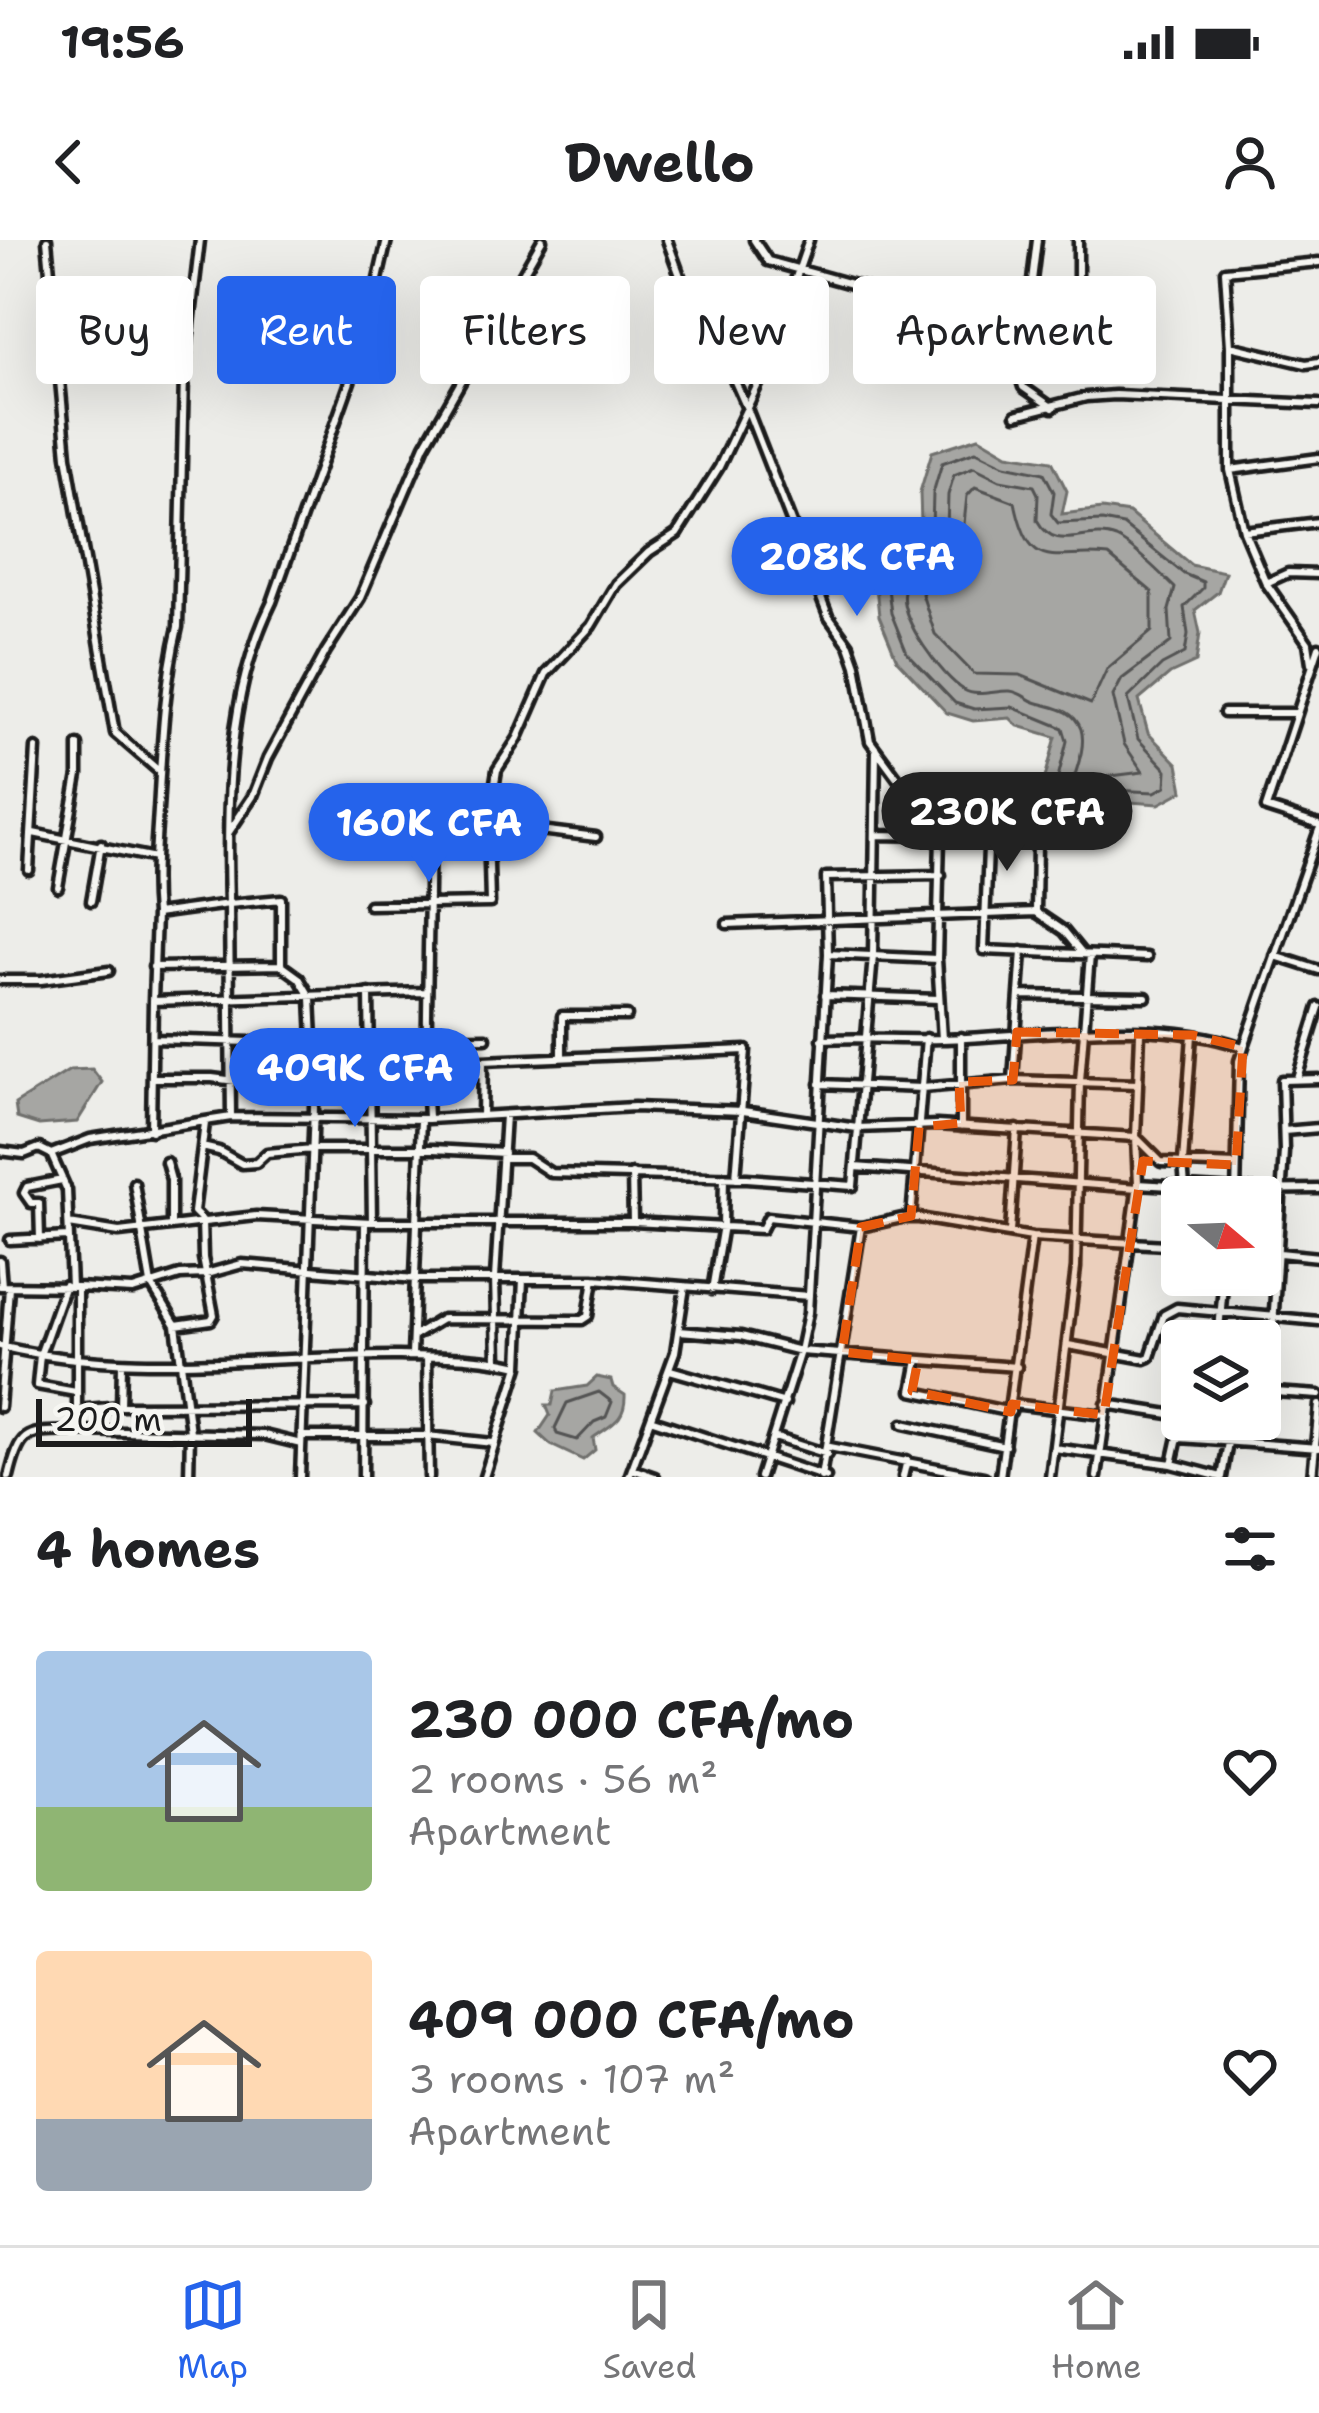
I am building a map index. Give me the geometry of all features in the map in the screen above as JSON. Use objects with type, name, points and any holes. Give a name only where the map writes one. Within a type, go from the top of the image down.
[{"type":"street","points":[[47,240],[67,456],[115,733],[159,771]]},
{"type":"street","points":[[151,1131],[159,771],[170,660],[178,627],[184,376],[200,240]]},
{"type":"street","points":[[231,1117],[227,835],[236,730],[257,632],[272,602],[363,345],[387,240]]},
{"type":"street","points":[[227,835],[253,796],[316,668],[360,598],[425,445],[542,240]]},
{"type":"street","points":[[667,240],[699,328],[719,345],[748,411],[828,616],[849,645],[870,741],[940,836]]},
{"type":"street","points":[[754,240],[768,262],[853,285]]},
{"type":"street","points":[[369,905],[490,903],[488,826],[497,770],[518,738],[546,674],[591,626],[616,584],[676,534],[719,467],[748,411],[809,240]]},
{"type":"street","points":[[1034,276],[1037,240]]},
{"type":"street","points":[[1078,240],[1078,276]]},
{"type":"street","points":[[1306,682],[1310,647],[1266,583],[1244,531],[1230,470],[1225,271],[1319,262]]},
{"type":"street","points":[[1230,346],[1306,364],[1319,362]]},
{"type":"street","points":[[1022,384],[1053,408]]},
{"type":"street","points":[[1016,415],[1086,397],[1115,395],[1319,404]]},
{"type":"street","points":[[1230,470],[1319,458]]},
{"type":"street","points":[[1244,531],[1319,522]]},
{"type":"street","points":[[1266,583],[1288,573],[1319,574]]},
{"type":"street","points":[[1236,1176],[1239,1061],[1319,828],[1266,808],[1319,647]]},
{"type":"street","points":[[1306,682],[1319,687]]},
{"type":"street","points":[[1224,713],[1296,713]]},
{"type":"street","points":[[58,887],[78,745]]},
{"type":"street","points":[[29,870],[36,748]]},
{"type":"street","points":[[202,1148],[242,1164],[256,1163],[264,1153],[313,1149],[419,1150],[528,1158],[550,1173],[854,1186],[872,956],[876,749]]},
{"type":"street","points":[[942,1039],[937,959],[941,794],[990,796],[984,950],[1147,957]]},
{"type":"street","points":[[412,1357],[426,1077],[430,825],[596,837]]},
{"type":"street","points":[[33,833],[155,858]]},
{"type":"street","points":[[875,835],[940,836]]},
{"type":"street","points":[[1036,842],[1036,912]]},
{"type":"street","points":[[91,901],[100,844]]},
{"type":"street","points":[[760,1477],[800,1352],[808,1296],[828,954],[826,877],[941,875]]},
{"type":"street","points":[[157,914],[281,899],[280,965]]},
{"type":"street","points":[[727,924],[1036,912],[1086,953],[1076,1268],[1050,1477]]},
{"type":"street","points":[[1013,1080],[1022,950]]},
{"type":"street","points":[[828,954],[937,959]]},
{"type":"street","points":[[1274,956],[1319,970]]},
{"type":"street","points":[[153,967],[280,965],[299,978],[311,998],[315,1081],[300,1477]]},
{"type":"street","points":[[0,980],[109,971]]},
{"type":"street","points":[[153,1001],[425,992]]},
{"type":"street","points":[[363,1477],[362,1272],[372,1151],[369,993]]},
{"type":"street","points":[[825,994],[939,999]]},
{"type":"street","points":[[1019,995],[1146,997]]},
{"type":"street","points":[[1296,1079],[1319,1007]]},
{"type":"street","points":[[562,1057],[562,1016],[627,1016]]},
{"type":"street","points":[[822,1039],[942,1039],[1083,1030],[1212,1036],[1243,1047]]},
{"type":"street","points":[[1097,1477],[1138,1186],[1140,1033]]},
{"type":"street","points":[[1184,1176],[1192,1034]]},
{"type":"street","points":[[152,1039],[485,1037]]},
{"type":"street","points":[[961,1037],[961,1127]]},
{"type":"street","points":[[911,1218],[926,1038]]},
{"type":"street","points":[[482,1116],[484,1061],[746,1050],[736,1178]]},
{"type":"street","points":[[153,1078],[251,1083],[483,1075]]},
{"type":"street","points":[[1319,1078],[1282,1080],[1281,1188],[1319,1189]]},
{"type":"street","points":[[820,1084],[922,1088],[1013,1080],[1138,1084]]},
{"type":"street","points":[[51,1154],[90,1139],[231,1117],[424,1119],[634,1107],[743,1111],[857,1128],[961,1127],[1136,1137],[1161,1162],[1236,1165]]},
{"type":"street","points":[[496,1360],[497,1220],[506,1115]]},
{"type":"street","points":[[176,1325],[213,1318],[202,1220],[194,1212],[205,1122]]},
{"type":"street","points":[[1284,1130],[1319,1128]]},
{"type":"street","points":[[1010,1232],[1017,1129]]},
{"type":"street","points":[[0,1151],[24,1154],[39,1148],[51,1154],[62,1180],[69,1224],[77,1431]]},
{"type":"street","points":[[166,1162],[171,1174],[171,1223]]},
{"type":"street","points":[[855,1167],[1161,1186]]},
{"type":"street","points":[[632,1174],[633,1222]]},
{"type":"street","points":[[712,1289],[723,1225],[724,1177]]},
{"type":"street","points":[[40,1239],[39,1203],[31,1202],[24,1193],[27,1187],[62,1180]]},
{"type":"street","points":[[134,1183],[151,1284],[176,1325],[190,1432],[190,1477]]},
{"type":"street","points":[[69,1224],[106,1231],[202,1220],[311,1217],[762,1229],[768,1217],[860,1227],[911,1218],[1032,1238],[1161,1245]]},
{"type":"street","points":[[652,1420],[823,1476],[860,1227]]},
{"type":"street","points":[[10,1240],[68,1237]]},
{"type":"street","points":[[1000,1477],[1032,1238]]},
{"type":"street","points":[[1281,1253],[1319,1257]]},
{"type":"street","points":[[0,1261],[4,1286],[0,1407]]},
{"type":"street","points":[[4,1286],[133,1290],[180,1275],[242,1264],[415,1279],[594,1279],[808,1296]]},
{"type":"street","points":[[484,1477],[519,1366],[524,1279]]},
{"type":"street","points":[[414,1336],[442,1319],[567,1322],[589,1316],[594,1279]]},
{"type":"street","points":[[71,1287],[40,1355],[38,1387],[76,1392]]},
{"type":"street","points":[[655,1477],[630,1473],[670,1370],[685,1287]]},
{"type":"street","points":[[1221,1320],[1223,1296]]},
{"type":"street","points":[[1273,1320],[1276,1296]]},
{"type":"street","points":[[1068,1345],[1145,1359],[1150,1357],[1169,1309],[1319,1321]]},
{"type":"street","points":[[679,1331],[741,1336],[800,1352],[1017,1367]]},
{"type":"street","points":[[2,1347],[122,1364],[364,1356],[496,1360],[519,1366]]},
{"type":"street","points":[[428,1357],[429,1477]]},
{"type":"street","points":[[918,1360],[912,1391],[1012,1408],[1104,1415]]},
{"type":"street","points":[[121,1406],[122,1364]]},
{"type":"street","points":[[670,1370],[784,1402]]},
{"type":"street","points":[[1281,1392],[1319,1395]]},
{"type":"street","points":[[1106,1404],[1161,1414]]},
{"type":"street","points":[[77,1409],[365,1405]]},
{"type":"street","points":[[1312,1477],[1319,1405]]},
{"type":"street","points":[[903,1424],[1006,1446]]},
{"type":"street","points":[[9,1477],[17,1445],[25,1437],[77,1431],[301,1440],[364,1434],[494,1443]]},
{"type":"street","points":[[774,1437],[984,1477]]},
{"type":"street","points":[[1172,1464],[1179,1440]]},
{"type":"street","points":[[1204,1440],[1317,1448]]},
{"type":"street","points":[[1054,1448],[1172,1464],[1222,1477],[1227,1442]]},
{"type":"street","points":[[903,1477],[907,1460]]},
{"type":"highlighted area","points":[[1017,1032],[1192,1035],[1243,1047],[1236,1165],[1143,1161],[1104,1415],[1012,1404],[1011,1412],[912,1391],[918,1360],[842,1352],[861,1227],[911,1216],[919,1127],[961,1123],[959,1082],[1013,1080]]},
{"type":"water","points":[[979,437],[1008,454],[1052,461],[1067,491],[1062,514],[1102,509],[1129,513],[1191,565],[1225,572],[1218,592],[1195,610],[1200,633],[1196,662],[1170,674],[1139,700],[1148,733],[1178,764],[1183,791],[1159,804],[1115,801],[1102,828],[1077,835],[1038,804],[1056,737],[1018,726],[1010,718],[973,721],[947,713],[897,660],[879,616],[876,586],[910,527],[921,524],[920,492],[932,452]]},
{"type":"water","points":[[92,1069],[102,1082],[77,1122],[39,1125],[17,1118],[15,1104],[70,1070]]},
{"type":"water","points":[[597,1377],[611,1380],[625,1395],[625,1404],[616,1421],[593,1438],[595,1450],[583,1460],[551,1445],[538,1433],[550,1415],[546,1405],[552,1405],[555,1391],[587,1386]]}]
